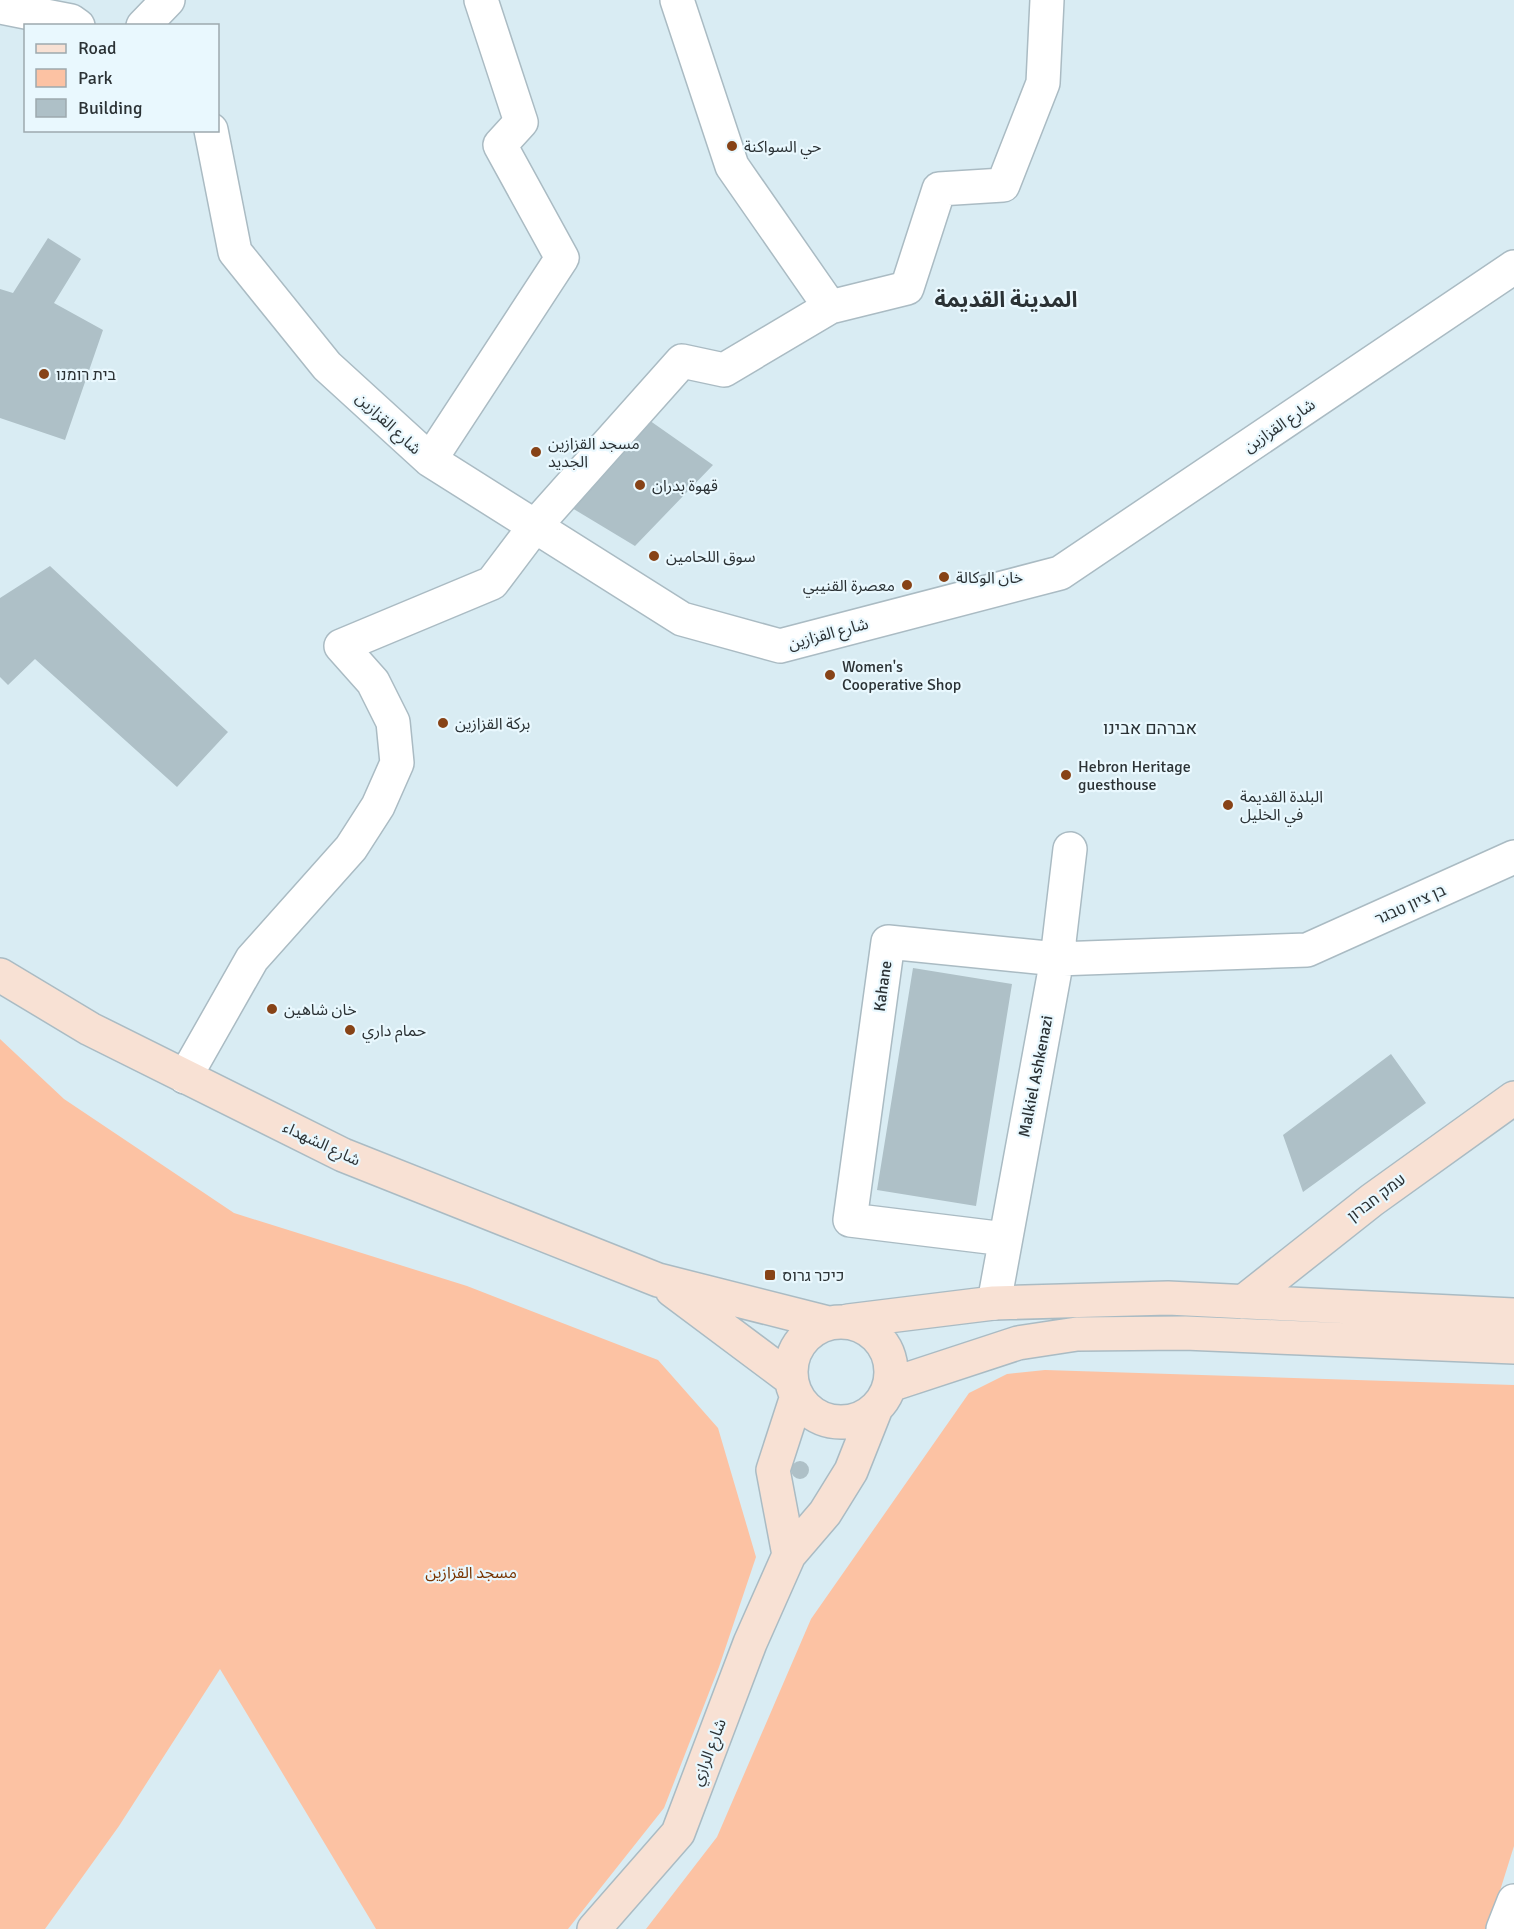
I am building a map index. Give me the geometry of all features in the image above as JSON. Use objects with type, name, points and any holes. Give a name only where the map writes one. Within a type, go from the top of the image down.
[{"type":"main road","name":"شارع الشهداء","points":[[0,975],[90,1029],[343,1155],[658,1280]]},
{"type":"main road","name":"עמק חברון","points":[[1242,1302],[1372,1200],[1514,1098]]},
{"type":"main road","points":[[658,1280],[863,1326],[877,1335],[886,1348],[892,1364],[883,1396]]},
{"type":"main road","points":[[658,1280],[794,1387],[806,1408],[834,1422],[864,1417],[883,1396],[1018,1342],[1077,1334],[1185,1334],[1514,1347]]},
{"type":"main road","points":[[789,1555],[773,1470],[794,1387],[796,1350],[815,1329],[838,1322],[994,1303],[1168,1298],[1514,1316]]},
{"type":"main road","name":"شارع الرازي","points":[[594,1929],[678,1833],[750,1643],[789,1555],[825,1513],[851,1471],[883,1396]]},
{"type":"street","points":[[145,24],[168,0]]},
{"type":"street","points":[[430,460],[561,258],[500,145],[521,123],[481,0]]},
{"type":"street","points":[[677,0],[732,166],[830,307]]},
{"type":"street","points":[[185,1077],[252,959],[351,848],[378,806],[397,763],[393,722],[373,682],[341,646],[492,583],[535,526],[682,362],[724,370],[830,307],[907,288],[939,189],[1003,185],[1043,83],[1047,0]]},
{"type":"street","points":[[0,7],[71,21],[75,24]]},
{"type":"street","name":"شارع القزازين","points":[[211,132],[235,252],[327,366],[430,460],[682,619],[780,645],[1060,573],[1514,267]]},
{"type":"street","name":"Malkiel Ashkenazi","points":[[994,1303],[1057,959],[1070,849]]},
{"type":"street","name":"בן ציון טבגר","points":[[1307,950],[1514,857]]},
{"type":"street","name":"Kahane","points":[[1005,1239],[850,1220],[888,942],[1057,959],[1307,950]]},
{"type":"street","points":[[1503,1929],[1514,1901]]},
{"type":"green space","name":"مسجد القزازين","points":[[0,1039],[64,1099],[234,1213],[467,1286],[658,1360],[718,1428],[756,1557],[719,1667],[664,1808],[568,1929],[376,1929],[220,1669],[119,1826],[45,1929],[0,1929]]},
{"type":"green space","points":[[1045,1370],[1514,1385],[1514,1846],[1488,1929],[646,1929],[717,1837],[811,1619],[969,1393],[1007,1374]]},
{"type":"building","name":"בית רומנו","points":[[48,238],[81,259],[54,303],[103,330],[65,440],[0,418],[0,289],[13,293]]},
{"type":"building","name":"قهوة بدران","points":[[646,418],[713,465],[635,546],[567,505]]},
{"type":"building","points":[[50,566],[228,732],[177,787],[35,659],[8,685],[0,677],[0,598]]},
{"type":"building","points":[[913,968],[1012,984],[976,1206],[877,1190]]},
{"type":"building","points":[[1391,1054],[1426,1103],[1303,1192],[1283,1135]]},
{"type":"building","points":[[800,1461],[806,1464],[809,1470],[806,1476],[800,1479],[794,1476],[791,1470],[794,1464]]},
{"type":"place","name":"حي السواكنة","points":[[732,146]]},
{"type":"place","name":"בית רומנו","points":[[44,374]]},
{"type":"place","name":"مسجد القزازين الجديد","points":[[536,452]]},
{"type":"place","name":"قهوة بدران","points":[[640,485]]},
{"type":"place","name":"سوق اللحامين","points":[[654,556]]},
{"type":"place","name":"خان الوكالة","points":[[944,577]]},
{"type":"place","name":"معصرة القنيبي","points":[[907,585]]},
{"type":"place","name":"Women's Cooperative Shop","points":[[830,675]]},
{"type":"place","name":"بركة القزازين","points":[[443,723]]},
{"type":"place","name":"Hebron Heritage guesthouse","points":[[1066,775]]},
{"type":"place","name":"البلدة القديمة في الخليل","points":[[1228,805]]},
{"type":"place","name":"خان شاهين","points":[[272,1009]]},
{"type":"place","name":"حمام داري","points":[[350,1030]]},
{"type":"place","name":"כיכר גרוס","points":[[770,1275]]},
{"type":"district","name":"المدينة القديمة","points":[[1006,299]]},
{"type":"district","name":"אברהם אבינו","points":[[1150,728]]}]
